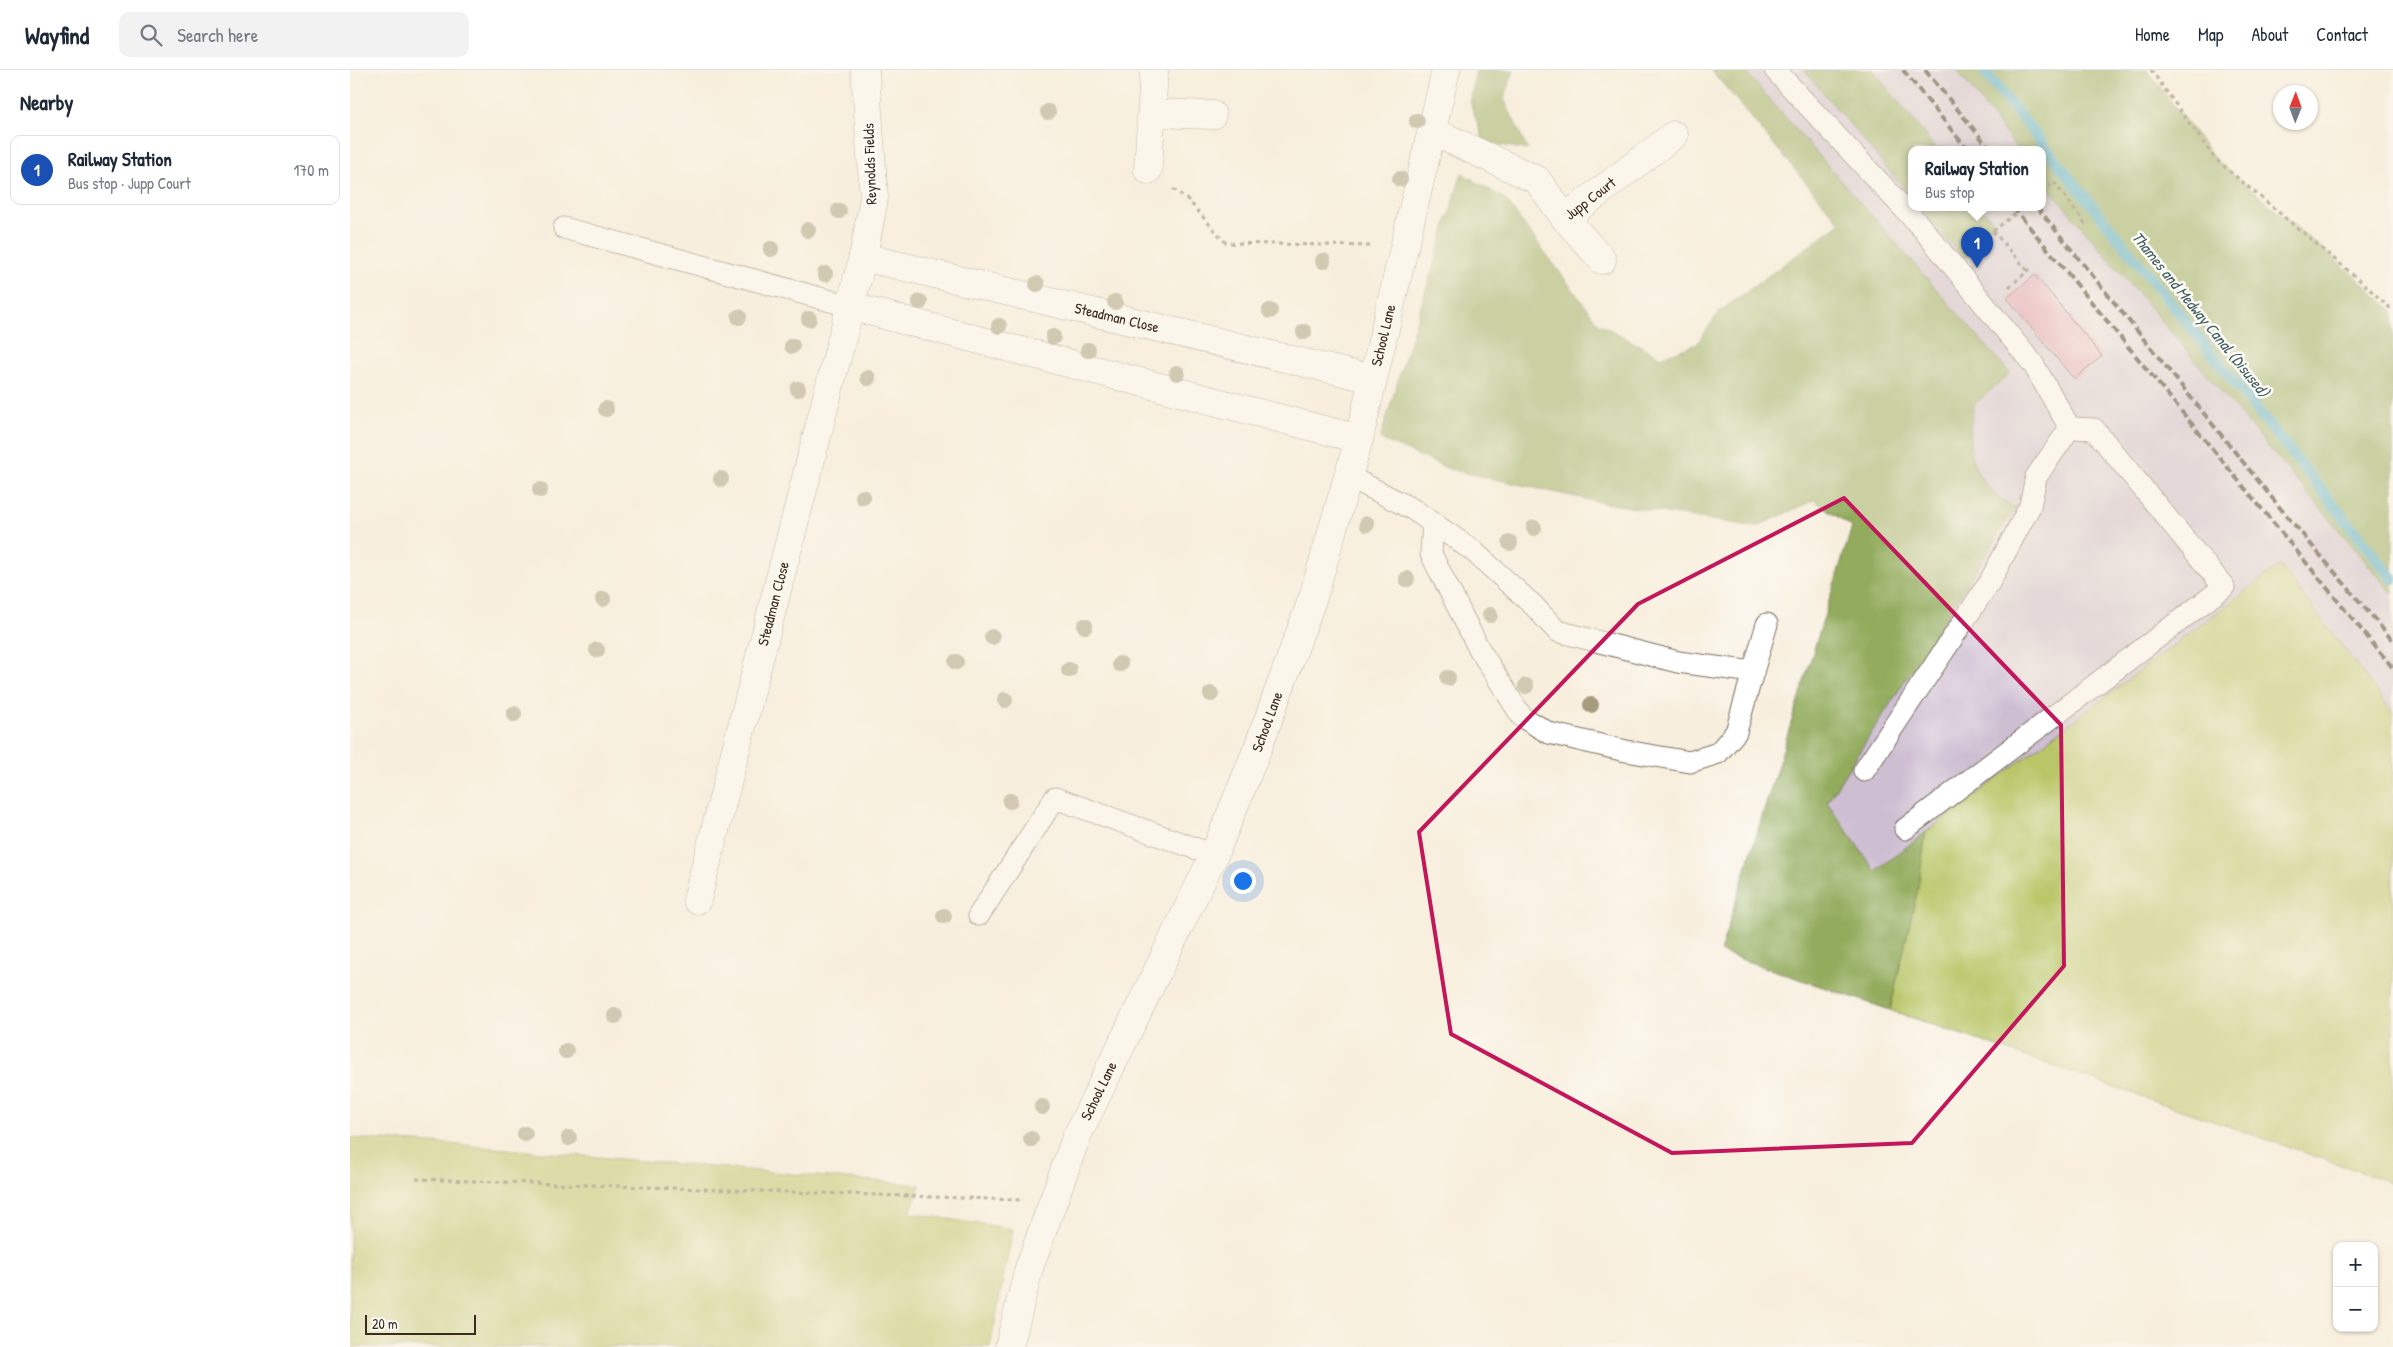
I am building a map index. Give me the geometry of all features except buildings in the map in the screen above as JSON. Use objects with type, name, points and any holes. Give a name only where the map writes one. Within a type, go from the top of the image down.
[{"type":"street","name":"Reynolds Fields","points":[[849,306],[863,257],[874,198],[865,70]]},
{"type":"street","points":[[1148,170],[1154,70]]},
{"type":"street","name":"School Lane","points":[[1010,1347],[1029,1268],[1084,1120],[1171,947],[1214,855],[1257,750],[1313,597],[1359,439],[1446,70]]},
{"type":"street","points":[[1152,113],[1212,115]]},
{"type":"street","name":"Jupp Court","points":[[1432,131],[1537,180],[1565,218],[1674,135]]},
{"type":"street","points":[[1565,218],[1602,260]]},
{"type":"street","name":"Steadman Close","points":[[863,257],[1372,379]]},
{"type":"street","name":"Steadman Close","points":[[697,900],[842,343],[849,306]]},
{"type":"street","points":[[849,306],[1359,439]]},
{"type":"lane","points":[[1775,70],[1922,228],[2033,364],[2070,428]]},
{"type":"lane","points":[[564,228],[849,306]]},
{"type":"lane","points":[[1864,771],[1989,583],[2030,506],[2036,477],[2070,428]]},
{"type":"lane","points":[[1905,829],[2224,587],[2094,429],[2070,428]]},
{"type":"lane","points":[[1348,476],[1414,510],[1472,550],[1534,606],[1557,631],[1678,662],[1753,672]]},
{"type":"lane","points":[[1433,523],[1431,554],[1478,647],[1522,717],[1549,733],[1626,751],[1690,762],[1718,753],[1736,732],[1767,624]]},
{"type":"lane","points":[[979,915],[1055,798],[1214,855]]},
{"type":"path","points":[[2151,70],[2215,159],[2363,283],[2393,311]]},
{"type":"path","points":[[1148,170],[1188,200],[1226,243],[1405,247]]},
{"type":"path","points":[[2046,189],[2054,182],[2085,226]]},
{"type":"path","points":[[2019,211],[1993,231],[2028,272]]},
{"type":"path","points":[[416,1179],[1053,1201]]},
{"type":"highlighted area","points":[[1844,498],[2061,725],[2064,966],[1912,1143],[1672,1153],[1451,1034],[1419,832],[1638,604]]},
{"type":"shaded area","points":[[1735,70],[2113,70],[2393,384],[2393,1183],[1720,952],[1977,358]]},
{"type":"green space","points":[[1476,70],[1514,70],[1504,99],[1528,150],[1484,142],[1470,102]]},
{"type":"green space","points":[[1711,70],[1744,70],[2010,373],[1974,405],[1970,438],[1974,465],[1980,477],[1989,488],[2016,508],[1827,802],[1875,871],[1926,832],[1918,888],[1890,1010],[1720,952],[1852,527],[1814,500],[1756,527],[1598,502],[1449,469],[1380,439],[1462,173],[1505,199],[1598,323],[1661,357],[1697,344],[1719,312],[1840,223]]},
{"type":"green space","points":[[1804,70],[1873,70],[1934,146],[1908,146],[1908,193]]},
{"type":"green space","points":[[1957,70],[2147,70],[2215,159],[2363,283],[2393,311],[2393,594],[2046,185],[2046,146],[2015,146]]},
{"type":"green space","points":[[1922,211],[1984,211],[1994,223],[1964,260]]},
{"type":"green space","points":[[2280,565],[2393,713],[2393,1183],[1890,1010],[1926,832]]},
{"type":"green space","points":[[350,1138],[449,1144],[920,1185],[910,1213],[1013,1229],[990,1347],[350,1347]]},
{"type":"waterway","name":"Thames and Medway Canal (Disused)","points":[[1983,70],[2044,146]]},
{"type":"waterway","name":"Thames and Medway Canal (Disused)","points":[[2046,148],[2393,579]]},
{"type":"railway","points":[[1903,70],[1965,146]]},
{"type":"railway","points":[[1925,70],[1988,146]]},
{"type":"railway","points":[[2016,211],[2393,668]]},
{"type":"railway","points":[[2040,211],[2281,509],[2393,641]]},
{"type":"place","name":"Railway Station","points":[[1977,268]]}]
